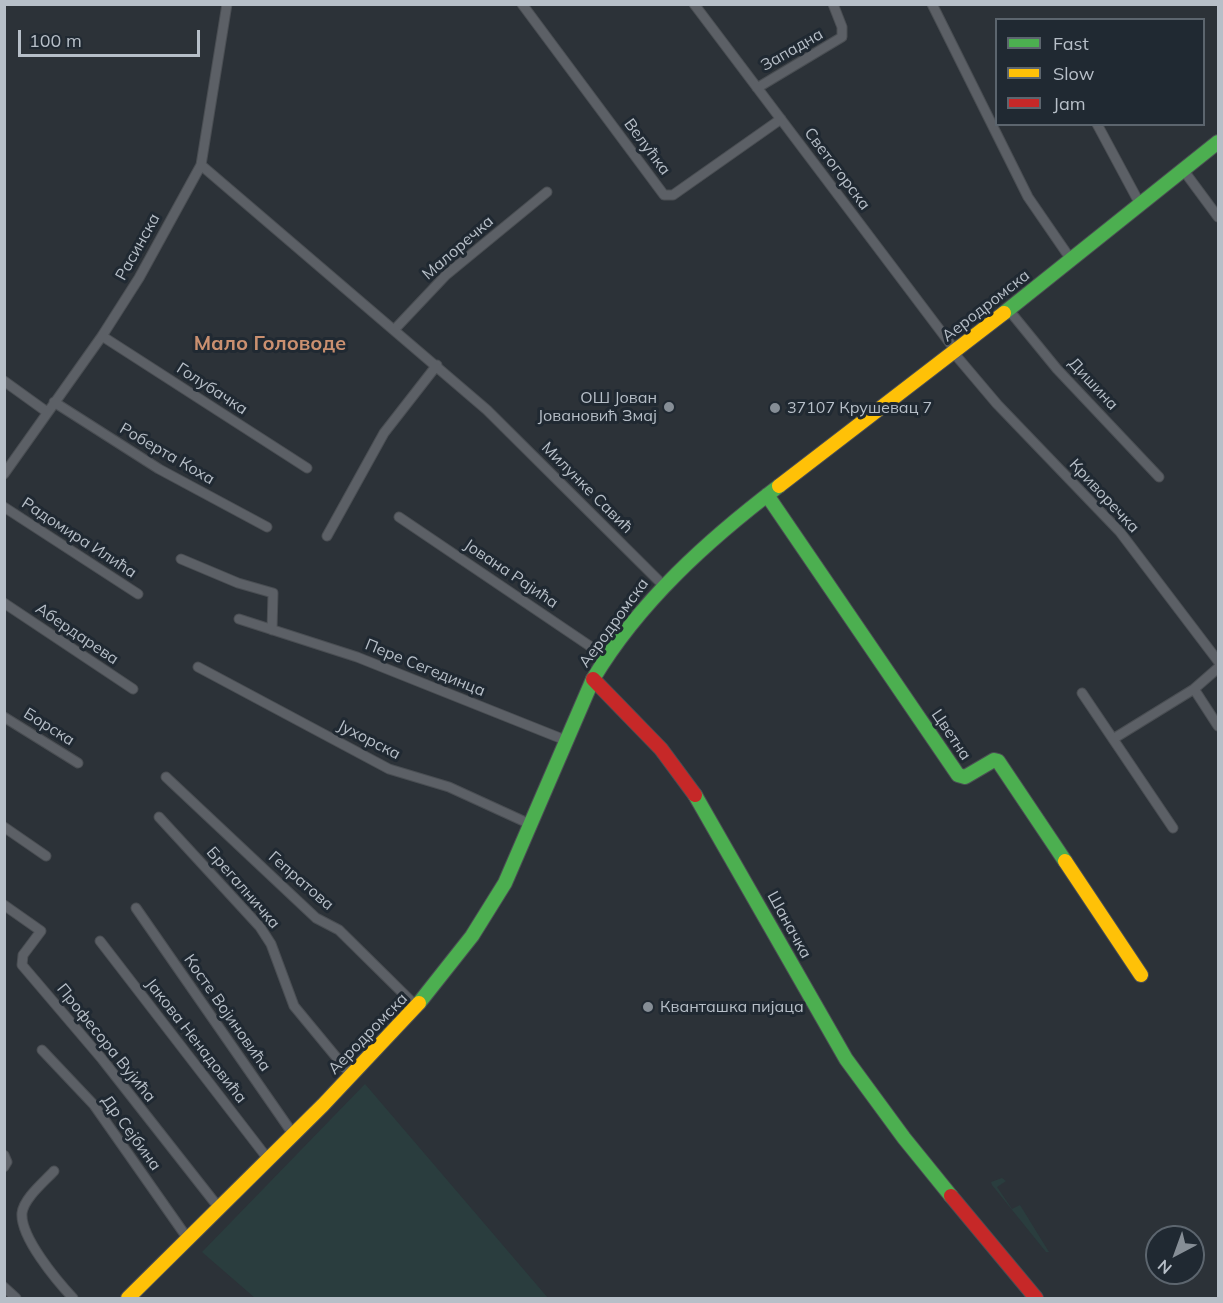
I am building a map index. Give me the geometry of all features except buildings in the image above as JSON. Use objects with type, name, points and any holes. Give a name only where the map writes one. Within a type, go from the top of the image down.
[{"type":"street","name":"Расинска","points":[[4,474],[102,336],[139,278],[201,165],[227,4]]},
{"type":"street","name":"Велућка","points":[[522,4],[664,195],[674,195],[781,119]]},
{"type":"street","name":"Светогорска","points":[[694,4],[956,353]]},
{"type":"street","name":"Западна","points":[[757,88],[842,37],[842,27],[833,4]]},
{"type":"street","points":[[932,4],[1028,197],[1072,261]]},
{"type":"street","points":[[1098,126],[1141,206]]},
{"type":"street","name":"Аеродромска","points":[[128,1299],[417,1007],[489,914],[532,825],[593,679],[606,657],[663,585],[767,495],[956,353],[1218,142]]},
{"type":"street","name":"Милунке Савић","points":[[201,165],[437,366],[527,449],[663,585]]},
{"type":"street","points":[[1184,171],[1218,217]]},
{"type":"street","name":"Малоречка","points":[[394,330],[446,275],[547,192]]},
{"type":"street","name":"Дишина","points":[[1008,309],[1057,369],[1159,477]]},
{"type":"street","name":"Голубачка","points":[[102,336],[307,468]]},
{"type":"street","name":"Криворечка","points":[[956,353],[997,404],[1120,532],[1218,661]]},
{"type":"street","points":[[327,536],[384,433],[437,366]]},
{"type":"street","points":[[4,381],[48,412]]},
{"type":"street","name":"Роберта Коха","points":[[54,402],[159,469],[267,528]]},
{"type":"street","name":"Цветна","points":[[767,495],[958,775],[965,777],[994,760],[998,761],[1141,975]]},
{"type":"street","name":"Радомира Илића","points":[[4,507],[138,594]]},
{"type":"street","name":"Јована Рајића","points":[[399,517],[606,657]]},
{"type":"street","points":[[181,559],[238,583],[273,593],[272,630]]},
{"type":"street","name":"Абердарева","points":[[4,603],[133,689]]},
{"type":"street","name":"Пере Сегединца","points":[[239,619],[357,657],[566,740]]},
{"type":"street","name":"Јухорска","points":[[198,667],[389,769],[449,788],[532,825]]},
{"type":"street","points":[[1113,739],[1194,688],[1218,668]]},
{"type":"street","name":"Шаначка","points":[[593,679],[661,748],[688,783],[846,1059],[904,1138],[1036,1299]]},
{"type":"street","points":[[1194,688],[1218,726]]},
{"type":"street","points":[[1082,693],[1173,828]]},
{"type":"street","name":"Борска","points":[[4,717],[78,763]]},
{"type":"street","name":"Гепратова","points":[[166,777],[316,918],[339,930],[417,1007]]},
{"type":"street","name":"Брегалничка","points":[[159,817],[260,927],[271,944],[294,1006],[351,1075]]},
{"type":"street","points":[[4,827],[46,856]]},
{"type":"street","name":"Професора Вујића","points":[[4,904],[41,931],[23,955],[21,965],[102,1059],[219,1208]]},
{"type":"street","name":"Косте Војиновића","points":[[136,908],[293,1134]]},
{"type":"street","name":"Јакова Ненадовића","points":[[100,941],[268,1159]]},
{"type":"street","name":"Др Сејбина","points":[[42,1050],[94,1106],[188,1239]]},
{"type":"street","points":[[4,1155],[7,1161],[4,1167]]},
{"type":"street","points":[[54,1171],[24,1207],[23,1221],[39,1254],[73,1299]]},
{"type":"street","points":[[4,1287],[16,1299]]},
{"type":"shaded area","points":[[365,1084],[548,1298],[255,1298],[202,1252]]},
{"type":"shaded area","points":[[1002,1178],[1006,1181],[997,1187],[1012,1209],[1020,1205],[1049,1252],[1046,1252],[992,1185],[991,1182]]},
{"type":"traffic: fast","points":[[1004,313],[1218,142]]},
{"type":"traffic: fast","points":[[419,1003],[472,936],[505,883],[593,679],[611,651],[653,598],[701,550],[779,486]]},
{"type":"traffic: fast","points":[[767,495],[958,775],[965,777],[994,760],[998,761],[1065,861]]},
{"type":"traffic: fast","points":[[695,795],[846,1059],[904,1138],[951,1196]]},
{"type":"traffic: slow","points":[[779,486],[1004,313]]},
{"type":"traffic: slow","points":[[1065,861],[1141,975]]},
{"type":"traffic: slow","points":[[128,1298],[323,1105],[419,1003]]},
{"type":"traffic: jam","points":[[593,679],[661,749],[695,795]]},
{"type":"traffic: jam","points":[[951,1196],[1036,1298]]},
{"type":"place","name":"ОШ Јован Јовановић Змај","points":[[669,407]]},
{"type":"place","name":"37107 Крушевац 7","points":[[775,408]]},
{"type":"place","name":"Кванташка пијаца","points":[[648,1007]]},
{"type":"district","name":"Мало Головоде","points":[[270,344]]}]
